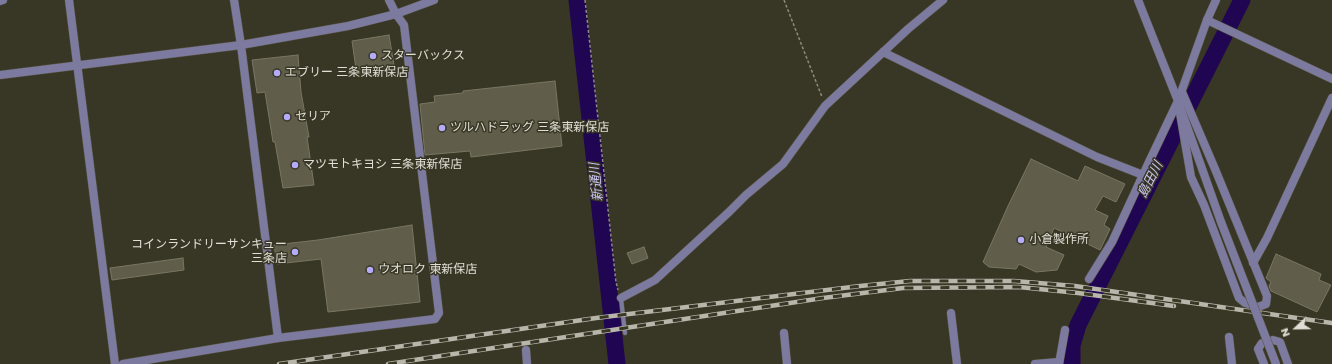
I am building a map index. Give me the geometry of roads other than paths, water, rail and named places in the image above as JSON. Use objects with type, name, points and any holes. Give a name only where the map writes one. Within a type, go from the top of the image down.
[{"type":"street","points":[[69,0],[115,364]]},
{"type":"street","points":[[234,0],[278,338]]},
{"type":"street","points":[[123,364],[278,338],[436,319],[440,313],[404,25],[396,14],[389,0]]},
{"type":"street","points":[[0,75],[241,45],[348,26],[396,14],[434,0]]},
{"type":"street","points":[[621,298],[655,280],[746,195],[783,164],[825,106],[908,29],[943,0]]},
{"type":"street","points":[[1138,0],[1178,101],[1221,222],[1276,364]]},
{"type":"street","points":[[1089,279],[1112,242],[1178,101],[1207,20],[1216,0]]},
{"type":"street","points":[[1207,20],[1332,79]]},
{"type":"street","points":[[883,52],[1097,157],[1143,175]]},
{"type":"street","points":[[1178,101],[1191,177],[1204,206],[1239,298],[1245,303],[1258,306],[1266,304],[1267,296],[1182,92]]},
{"type":"street","points":[[1253,263],[1267,238],[1332,98]]},
{"type":"street","points":[[951,313],[956,364]]},
{"type":"street","points":[[1035,364],[1059,363],[1065,330]]},
{"type":"street","points":[[784,333],[787,364]]},
{"type":"street","points":[[1230,337],[1232,364]]},
{"type":"street","points":[[1264,364],[1258,349],[1262,343],[1273,340],[1280,342],[1288,364]]},
{"type":"street","points":[[526,350],[527,364]]},
{"type":"lane","points":[[621,298],[625,333]]},
{"type":"waterway","name":"新通川","points":[[577,0],[617,364]]},
{"type":"waterway","name":"島田川","points":[[1072,364],[1072,345],[1078,325],[1242,0]]},
{"type":"railway","points":[[279,364],[596,318],[910,281],[1014,281],[1075,286],[1332,323]]},
{"type":"railway","points":[[388,364],[823,298],[903,288],[1019,287],[1078,293],[1174,306]]},
{"type":"place","name":"スターバックス","points":[[373,56]]},
{"type":"place","name":"エブリー 三条東新保店","points":[[277,73]]},
{"type":"place","name":"セリア","points":[[287,117]]},
{"type":"place","name":"ツルハドラッグ 三条東新保店","points":[[442,128]]},
{"type":"place","name":"マツモトキヨシ 三条東新保店","points":[[295,165]]},
{"type":"place","name":"小倉製作所","points":[[1021,240]]},
{"type":"place","name":"コインランドリーサンキュー 三条店","points":[[295,252]]},
{"type":"place","name":"ウオロク 東新保店","points":[[370,270]]}]
